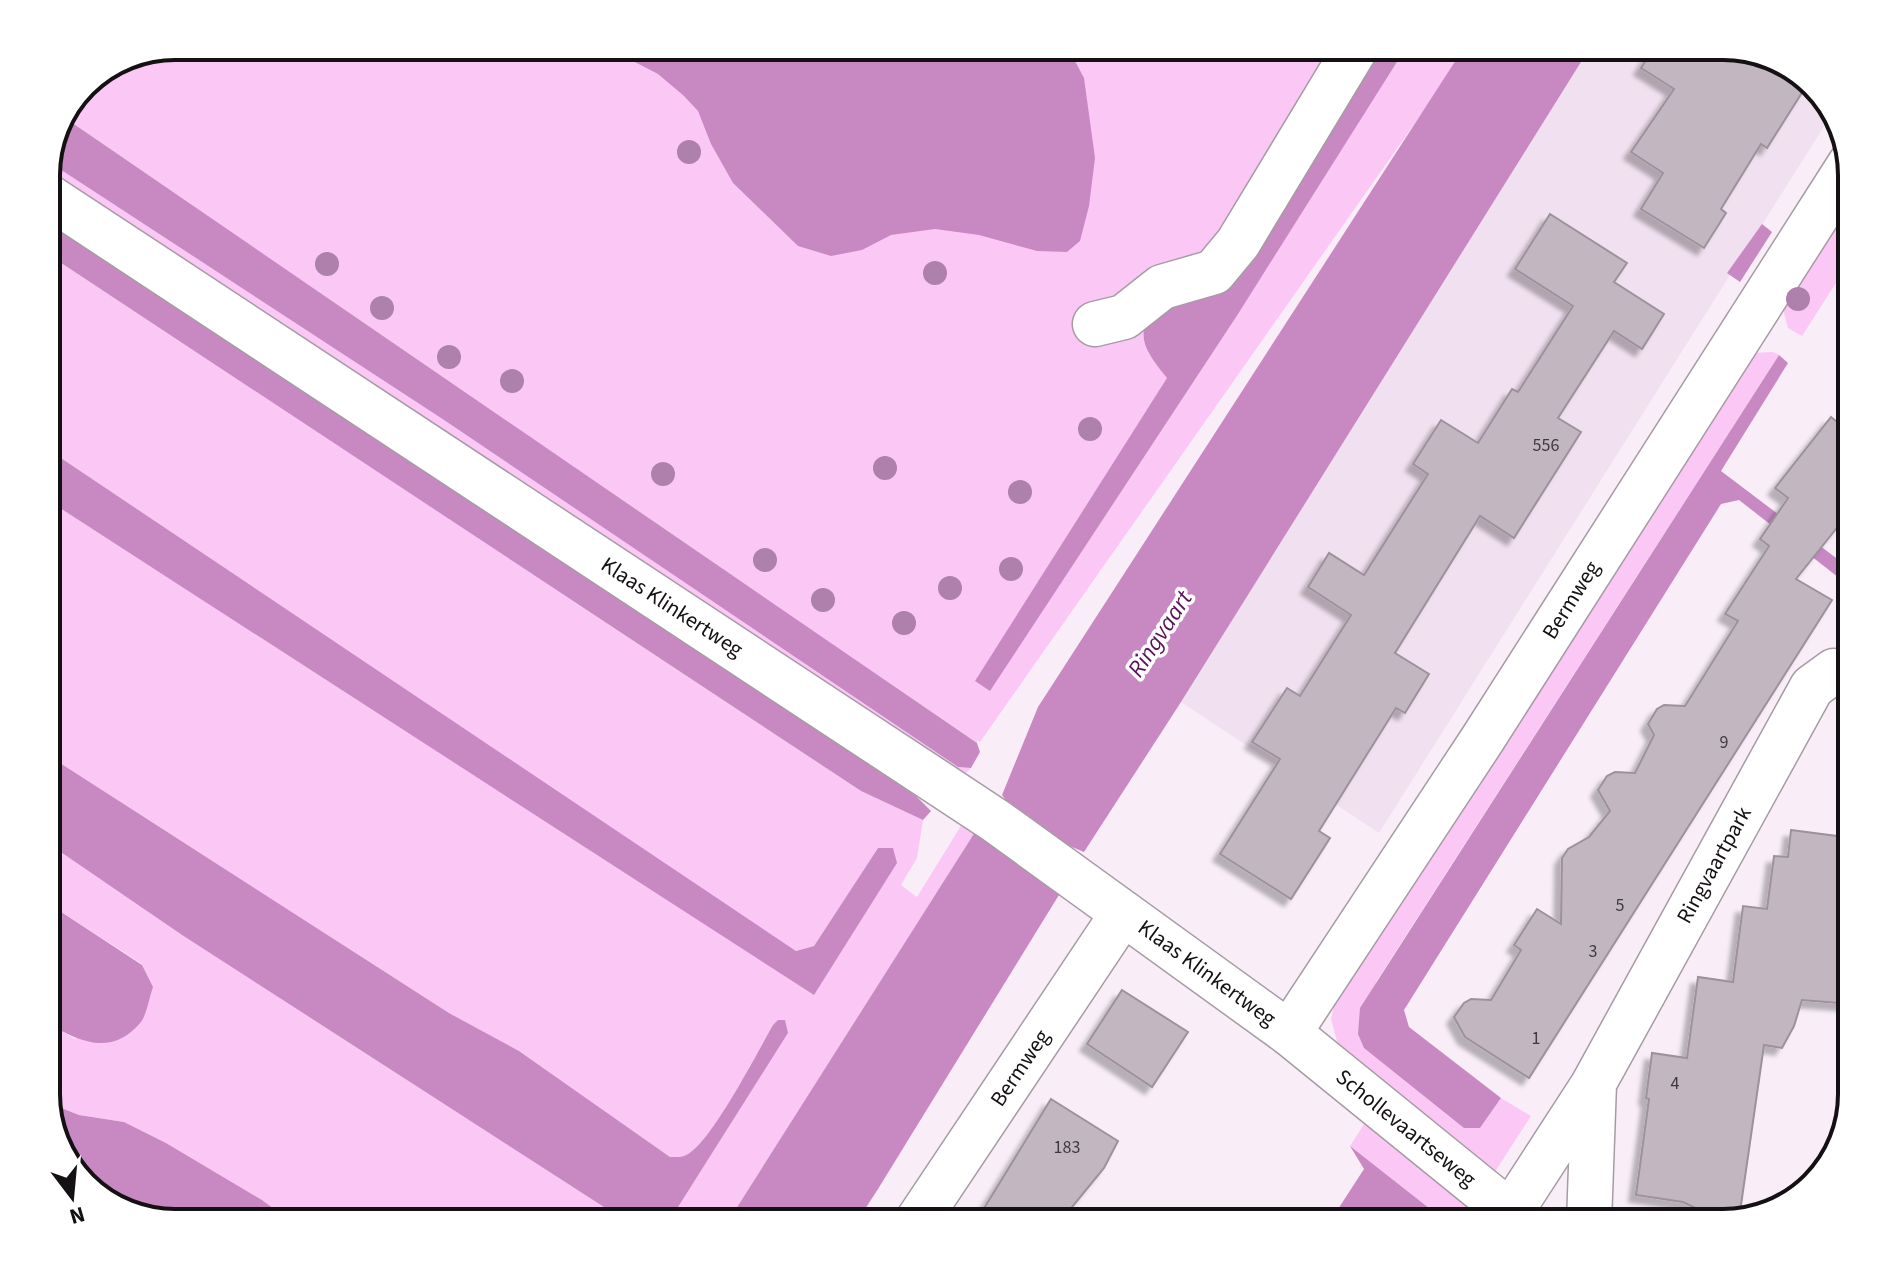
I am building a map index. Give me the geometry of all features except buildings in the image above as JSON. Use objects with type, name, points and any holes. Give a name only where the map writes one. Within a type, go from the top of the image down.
[{"type":"street","points":[[1095,324],[1124,317],[1162,287],[1214,272],[1238,243],[1340,60]]},
{"type":"street","name":"Bermweg","points":[[1289,1033],[1482,740],[1838,183]]},
{"type":"street","name":"Klaas Klinkertweg","points":[[60,204],[996,821],[1289,1033]]},
{"type":"street","name":"Ringvaartpark","points":[[1521,1209],[1812,687],[1834,671],[1838,672]]},
{"type":"street","name":"Bermweg","points":[[925,1209],[1123,913]]},
{"type":"street","name":"Schollevaartseweg","points":[[1289,1033],[1505,1209]]},
{"type":"street","name":"Ringvaartpark","points":[[1590,1209],[1594,1083]]},
{"type":"shaded area","points":[[175,60],[1459,60],[977,743],[73,123],[79,111],[111,79],[152,62]]},
{"type":"shaded area","points":[[1582,60],[1738,61],[1767,69],[1787,79],[1809,99],[1826,124],[1762,225],[1727,273],[1730,275],[1379,833],[1181,702]]},
{"type":"shaded area","points":[[60,169],[444,420],[958,767],[971,768],[961,778],[60,183]]},
{"type":"shaded area","points":[[1838,218],[1838,280],[1802,336],[1788,328],[1782,306]]},
{"type":"shaded area","points":[[60,262],[861,791],[923,820],[917,858],[901,885],[917,897],[962,824],[975,832],[736,1209],[677,1209],[788,1033],[773,1025],[710,1132],[686,1155],[670,1157],[519,1051],[449,1013],[60,763],[60,508],[814,994],[896,863],[878,848],[814,946],[796,951],[60,457]]},
{"type":"shaded area","points":[[1773,352],[1779,355],[1376,982],[1480,1128],[1501,1098],[1531,1116],[1493,1175],[1339,1049],[1331,1019],[1335,1002],[1752,353]]},
{"type":"shaded area","points":[[60,852],[182,935],[607,1209],[274,1209],[166,1143],[124,1122],[79,1115],[61,1108],[60,1030],[75,1039],[142,964],[60,911]]},
{"type":"shaded area","points":[[1368,1118],[1483,1209],[1430,1209],[1350,1146]]},
{"type":"water","points":[[631,60],[1074,60],[1084,78],[1095,158],[1089,206],[1080,241],[1067,252],[1037,251],[979,235],[935,229],[891,235],[862,250],[831,256],[798,246],[733,183],[711,144],[698,111],[658,74]]},
{"type":"water","points":[[1366,60],[1398,60],[1238,314],[990,691],[975,681],[1167,378],[1149,352],[1144,334],[1152,316]]},
{"type":"water","name":"Ringvaart","points":[[1456,60],[1582,60],[1084,852],[1019,819],[1002,795],[1038,707]]},
{"type":"water","points":[[73,123],[977,743],[980,752],[971,768],[958,767],[444,420],[60,169],[64,145]]},
{"type":"water","points":[[60,224],[916,796],[931,811],[923,820],[861,791],[60,262]]},
{"type":"water","points":[[1762,224],[1772,232],[1740,282],[1727,273]]},
{"type":"water","points":[[1779,355],[1788,363],[1721,471],[1838,559],[1838,577],[1739,500],[1721,504],[1404,1010],[1409,1027],[1501,1098],[1480,1128],[1464,1128],[1364,1048],[1358,1034],[1360,1008]]},
{"type":"water","points":[[60,457],[796,951],[814,946],[878,848],[893,848],[897,863],[814,995],[60,508]]},
{"type":"water","points":[[60,763],[449,1013],[519,1051],[670,1157],[688,1154],[710,1131],[778,1020],[785,1020],[788,1033],[677,1209],[607,1209],[182,935],[60,852]]},
{"type":"water","points":[[975,832],[1062,890],[865,1209],[736,1209]]},
{"type":"water","points":[[60,911],[142,965],[153,987],[141,1022],[118,1040],[94,1043],[60,1030]]},
{"type":"water","points":[[61,1108],[79,1115],[124,1122],[166,1143],[274,1209],[160,1208],[124,1197],[112,1191],[112,1157],[79,1157],[75,1152]]},
{"type":"water","points":[[1350,1146],[1430,1209],[1338,1209],[1364,1169]]}]
